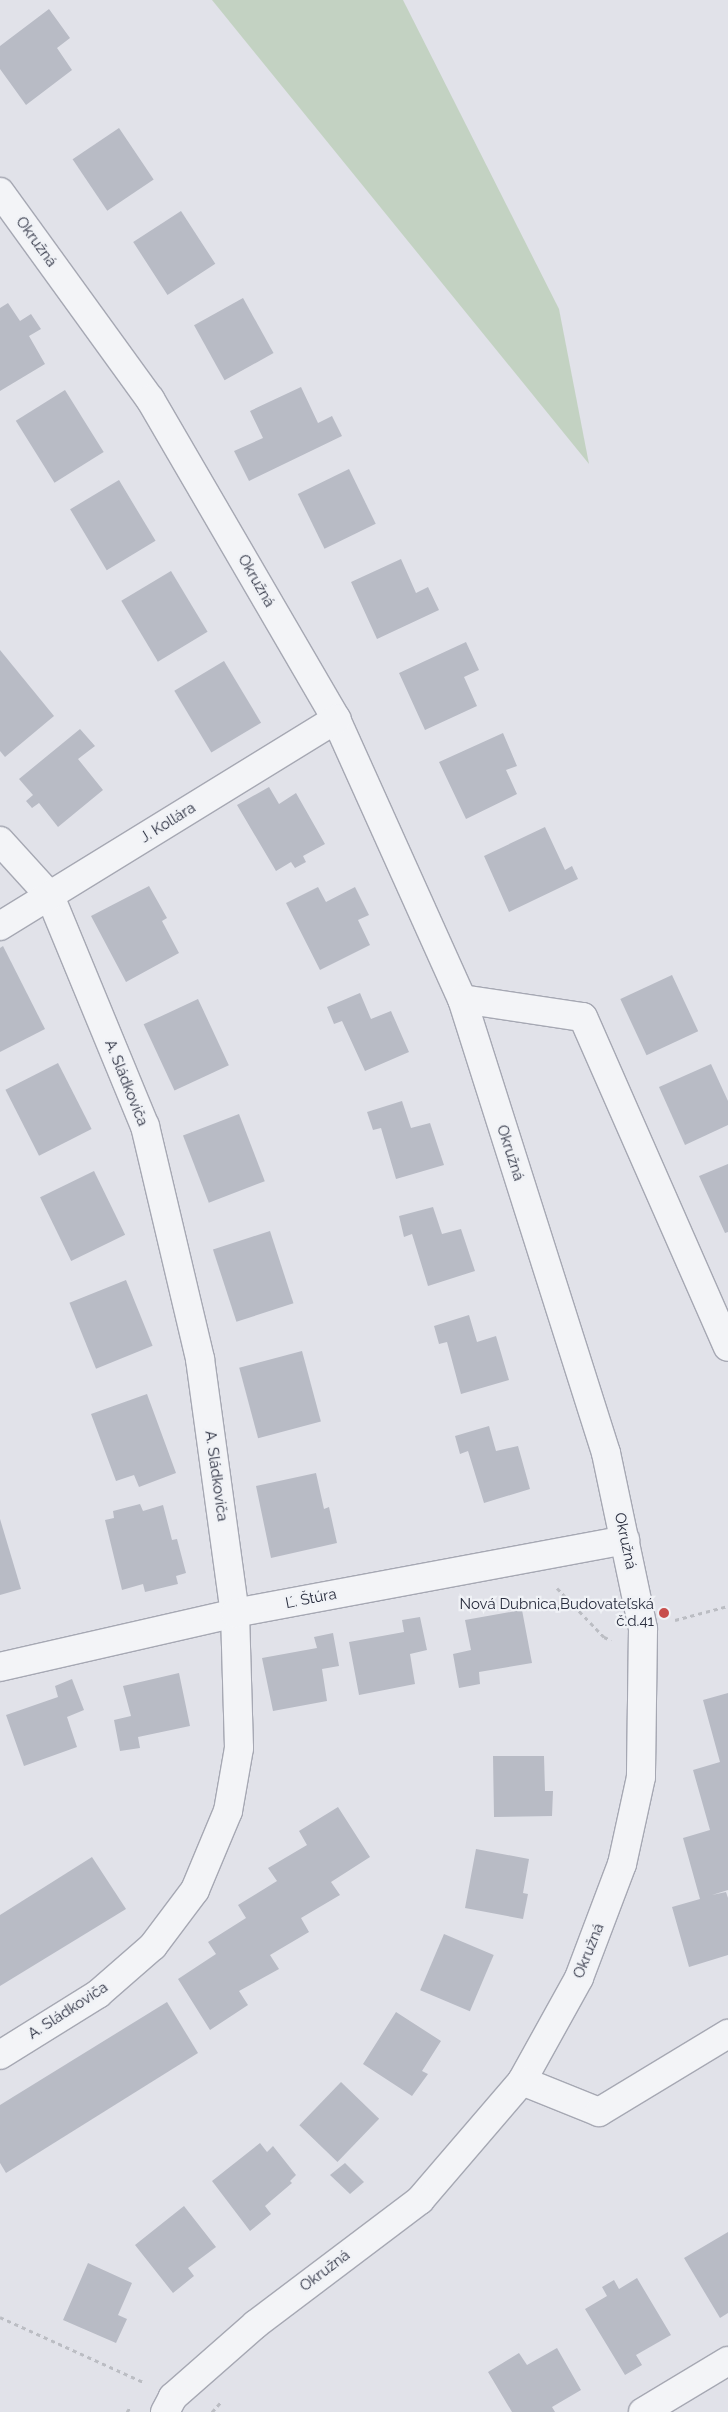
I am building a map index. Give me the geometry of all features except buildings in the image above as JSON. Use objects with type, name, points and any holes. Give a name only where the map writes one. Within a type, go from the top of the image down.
[{"type":"street","name":"Okružná","points":[[0,192],[150,399],[336,719],[462,999],[606,1453],[643,1629],[641,1777],[622,1864],[579,1978],[522,2081],[420,2200],[256,2324],[173,2398],[165,2412]]},
{"type":"street","name":"J. Kollára","points":[[0,926],[336,719]]},
{"type":"street","name":"A. Sládkoviča","points":[[0,841],[50,896],[145,1126],[200,1359],[235,1613],[239,1748],[228,1811],[195,1890],[153,1946],[98,1994],[0,2055]]},
{"type":"street","points":[[462,999],[583,1018],[728,1347]]},
{"type":"street","name":"Ľ. Štúra","points":[[0,1667],[235,1613],[625,1540]]},
{"type":"street","points":[[522,2081],[599,2112],[728,2034]]},
{"type":"street","points":[[643,2412],[728,2361]]},
{"type":"path","points":[[528,1558],[604,1637],[616,1642]]},
{"type":"path","points":[[0,2317],[145,2383]]},
{"type":"path","points":[[140,2390],[151,2377]]},
{"type":"path","points":[[127,2412],[136,2398]]},
{"type":"green space","points":[[212,0],[403,0],[559,309],[589,464]]},
{"type":"place","name":"Nová Dubnica,Budovateľská č.d.41","points":[[664,1613]]}]
